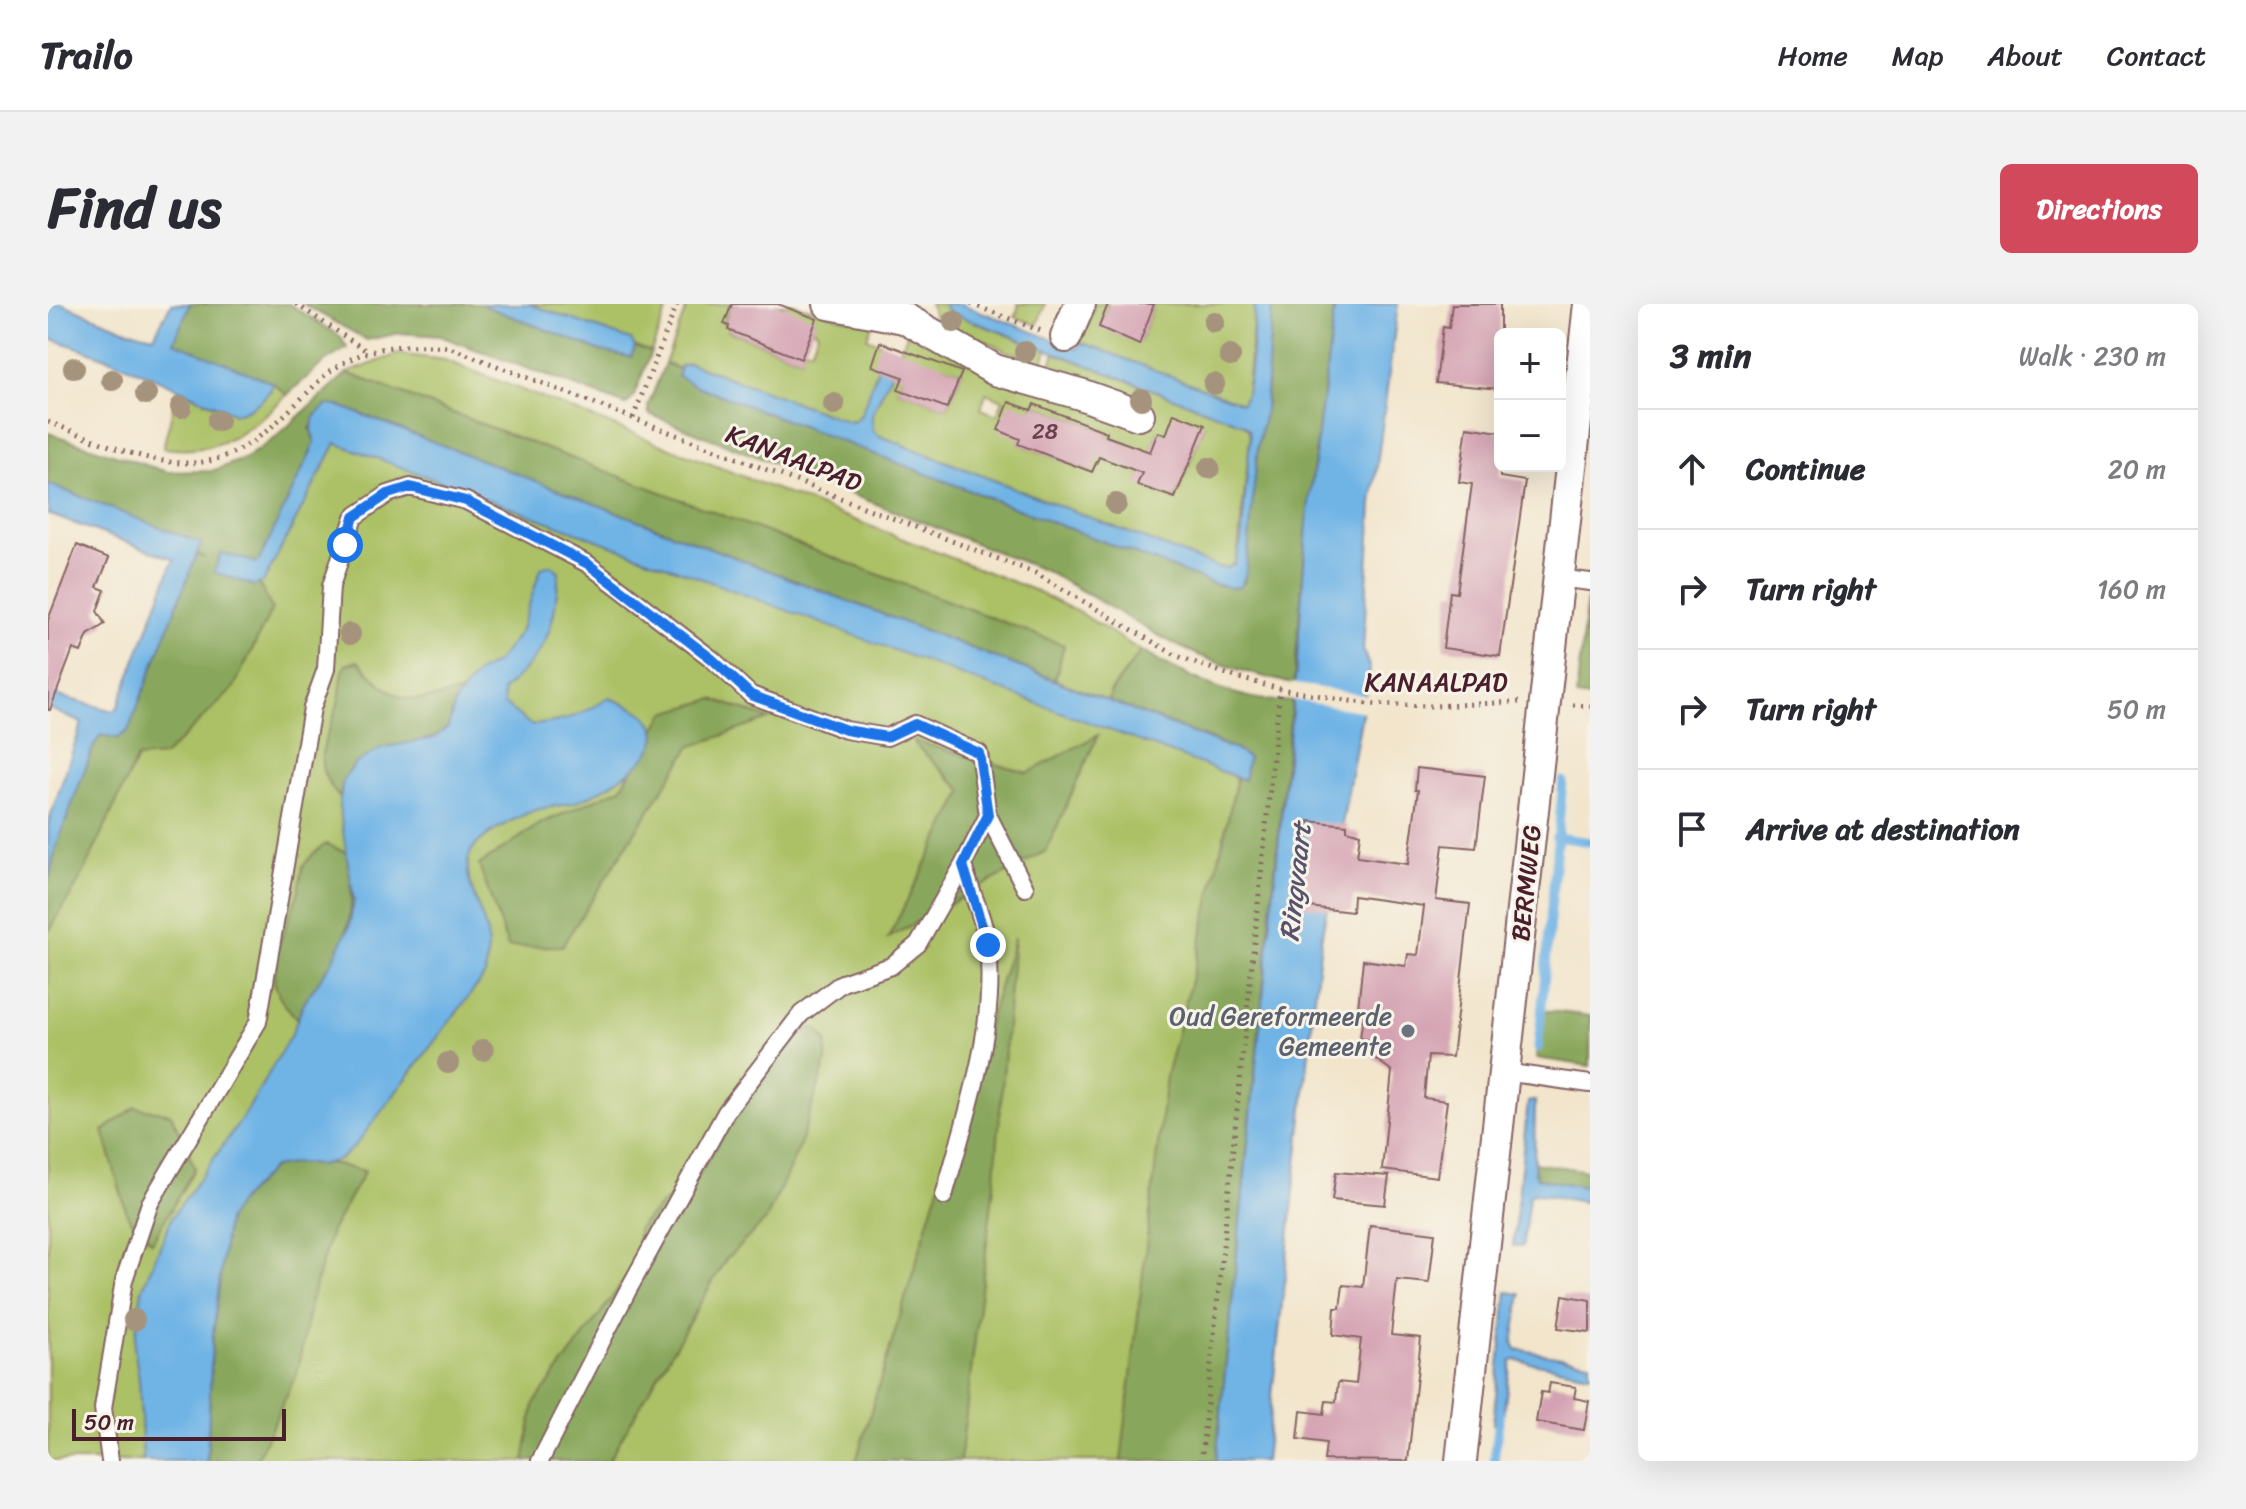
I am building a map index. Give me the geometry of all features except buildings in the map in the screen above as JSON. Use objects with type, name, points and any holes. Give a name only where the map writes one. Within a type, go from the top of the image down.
[{"type":"street","points":[[829,304],[907,311],[995,370],[1080,394],[1139,415]]},
{"type":"street","points":[[1056,335],[1080,304]]},
{"type":"street","name":"BERMWEG","points":[[1461,1461],[1589,304]]},
{"type":"lane","points":[[110,1461],[103,1408],[128,1267],[150,1203],[258,1022],[312,708],[326,669],[331,586],[354,517],[388,494],[410,487],[466,501],[588,564],[712,659],[751,695],[846,730],[887,737],[915,724],[979,753],[988,815],[1025,888]]},
{"type":"lane","points":[[1557,578],[1590,582]]},
{"type":"lane","points":[[540,1461],[627,1292],[726,1112],[801,1014],[842,983],[891,966],[918,944],[988,815]]},
{"type":"lane","points":[[944,1196],[970,1100],[990,1000],[988,945],[963,865]]},
{"type":"lane","points":[[1504,1072],[1590,1084]]},
{"type":"path","points":[[296,304],[368,352]]},
{"type":"path","points":[[633,418],[677,304]]},
{"type":"path","points":[[971,304],[1056,335]]},
{"type":"path","name":"KANAALPAD","points":[[48,422],[146,457],[182,463],[224,459],[266,433],[331,370],[368,352],[401,344],[448,347],[1035,573],[1177,656],[1235,677],[1280,689],[1368,704],[1432,706],[1547,702]]},
{"type":"path","points":[[1201,1461],[1280,689]]},
{"type":"green space","points":[[190,304],[289,304],[340,336],[347,348],[323,363],[287,395],[273,383],[173,342]]},
{"type":"green space","points":[[303,304],[480,304],[601,351],[631,357],[635,346],[651,352],[633,398],[626,405],[440,336],[400,333],[367,340]]},
{"type":"green space","points":[[529,304],[669,304],[651,352],[635,346],[630,340]]},
{"type":"green space","points":[[688,304],[739,304],[731,305],[724,323],[731,326],[728,331],[801,359],[804,348],[811,350],[818,332],[778,304],[793,304],[838,317],[873,322],[867,338],[900,351],[908,332],[1047,374],[1055,353],[1243,424],[1249,430],[1237,561],[1228,568],[1217,567],[880,436],[873,431],[872,415],[893,369],[880,363],[861,415],[849,422],[689,363],[679,369],[665,363]],"holes":[[[944,366],[962,372],[947,408],[898,390],[905,372]],[[986,393],[1003,400],[997,415],[981,409]],[[1034,404],[1107,432],[1106,436],[1127,444],[1097,456],[1091,472],[1019,444]],[[1205,425],[1175,499],[1138,484],[1158,432],[1166,436]]]},
{"type":"green space","points":[[930,304],[943,304],[948,312],[1047,350],[1043,362],[1008,352],[976,336],[970,344],[935,318]]},
{"type":"green space","points":[[1018,304],[1045,304],[1037,325],[1015,317]]},
{"type":"green space","points":[[1095,304],[1108,304],[1100,327],[1140,342],[1154,304],[1255,304],[1246,397],[1242,403],[1232,401],[1080,343]]},
{"type":"green space","points":[[1272,304],[1335,304],[1308,510],[1294,684],[1196,654],[1043,570],[649,414],[648,406],[665,363],[679,369],[679,376],[694,385],[1214,584],[1244,583],[1258,444],[1265,411]]},
{"type":"green space","points":[[398,354],[445,360],[1031,589],[1082,614],[1141,651],[1111,691],[1109,701],[1055,680],[1063,645],[347,373]]},
{"type":"green space","points":[[347,373],[1064,645],[1055,680],[340,406],[310,428],[315,443],[258,564],[221,554],[217,563],[234,579],[254,586],[259,584],[272,609],[233,689],[164,756],[137,758],[81,878],[48,933],[48,883],[55,850],[94,745],[101,735],[118,738],[128,731],[196,555],[205,558],[197,553],[200,543],[48,484],[48,433],[167,472],[212,471],[244,459],[275,438]]},
{"type":"green space","points":[[273,383],[287,395],[246,430],[217,445],[183,450],[163,448],[178,389],[235,414],[271,390]]},
{"type":"green space","points":[[333,430],[1233,766],[1261,916],[1201,1461],[48,1461],[48,851],[119,721],[188,552],[256,576]]},
{"type":"green space","points":[[1587,599],[1590,599],[1590,698],[1576,696]]},
{"type":"green space","points":[[1141,651],[1194,678],[1233,693],[1272,701],[1292,701],[1216,1461],[1121,1461],[1166,1076],[1196,962],[1237,777],[1243,780],[1248,758],[1236,749],[1109,701],[1111,692]]},
{"type":"green space","points":[[358,661],[384,687],[404,698],[428,699],[463,692],[456,700],[448,727],[434,738],[381,748],[343,780],[340,798],[324,773],[322,751],[338,703],[345,665]]},
{"type":"green space","points":[[713,699],[769,719],[690,747],[562,946],[508,947],[479,865],[540,824],[621,788],[665,713]]},
{"type":"green space","points":[[1098,735],[1046,851],[888,938],[963,791],[911,740],[1028,773]]},
{"type":"green space","points":[[326,844],[348,853],[351,908],[346,933],[333,961],[297,1019],[281,1000],[274,982],[277,950],[298,893],[303,866]]},
{"type":"green space","points":[[1014,938],[995,1177],[960,1461],[856,1461]]},
{"type":"green space","points":[[1542,1010],[1590,1016],[1590,1066],[1536,1058]]},
{"type":"green space","points":[[809,1028],[817,1029],[827,1042],[826,1062],[798,1150],[766,1220],[726,1259],[608,1461],[524,1461],[534,1404],[649,1247],[638,1243],[638,1228],[699,1175],[734,1115],[783,1051]]},
{"type":"green space","points":[[135,1107],[171,1114],[195,1168],[152,1242],[128,1217],[103,1131]]},
{"type":"green space","points":[[328,1163],[365,1171],[331,1231],[311,1300],[297,1373],[256,1461],[207,1461],[212,1343],[227,1220],[238,1203],[273,1167]]},
{"type":"green space","points":[[1533,1163],[1590,1171],[1590,1188],[1537,1178]]},
{"type":"water","points":[[48,304],[63,304],[127,330],[154,336],[171,304],[190,304],[174,342],[273,383],[271,389],[258,403],[235,414],[119,363],[48,338]]},
{"type":"water","points":[[480,304],[529,304],[631,340],[635,346],[631,357],[601,351]]},
{"type":"water","points":[[943,304],[961,304],[1077,349],[1080,343],[1089,345],[1242,403],[1250,371],[1255,304],[1272,304],[1265,411],[1258,444],[1246,573],[1241,586],[1232,588],[1214,584],[694,385],[678,376],[680,366],[689,363],[849,422],[861,415],[880,363],[893,369],[872,415],[873,431],[880,436],[1217,567],[1234,565],[1241,542],[1250,439],[1249,430],[1243,424],[948,312]]},
{"type":"water","name":"Ringvaart","points":[[1335,304],[1398,304],[1372,504],[1363,650],[1370,669],[1321,940],[1265,1461],[1216,1461],[1297,660],[1308,510]]},
{"type":"water","points":[[327,405],[340,406],[1236,750],[1248,758],[1244,780],[336,443],[264,581],[255,586],[214,572],[221,553],[258,563],[315,443],[313,421]]},
{"type":"water","points":[[48,484],[201,543],[128,731],[118,738],[101,735],[94,745],[55,850],[48,883],[48,824],[82,723],[48,708],[48,693],[113,711],[117,709],[174,559],[48,514]]},
{"type":"water","points":[[550,565],[559,571],[551,624],[540,651],[503,690],[504,704],[531,725],[572,717],[609,698],[634,708],[651,721],[655,738],[650,750],[628,772],[599,791],[576,802],[521,816],[490,833],[472,850],[468,859],[469,880],[488,938],[485,975],[355,1146],[339,1160],[319,1165],[298,1163],[273,1167],[238,1203],[227,1220],[212,1343],[207,1461],[143,1461],[134,1346],[142,1290],[172,1217],[244,1116],[292,1033],[303,1004],[333,960],[349,927],[354,901],[339,806],[343,780],[355,764],[381,748],[434,738],[448,727],[456,700],[477,673],[497,662],[520,632],[541,568]]},
{"type":"water","points":[[1535,1101],[1534,1172],[1537,1178],[1590,1188],[1590,1203],[1533,1193],[1529,1197],[1523,1246],[1513,1246],[1528,1102]]},
{"type":"water","points":[[1507,1292],[1521,1294],[1513,1343],[1516,1349],[1590,1362],[1590,1374],[1511,1361],[1502,1424],[1493,1424]]},
{"type":"pier","points":[[1291,683],[1368,696],[1365,712],[1288,699]]},
{"type":"waterway","points":[[1538,1048],[1563,781]]},
{"type":"waterway","points":[[1556,837],[1590,842]]},
{"type":"waterway","points":[[1494,1461],[1500,1412]]},
{"type":"place","name":"Oud Gereformeerde Gemeente","points":[[1408,1031]]},
{"type":"route","points":[[345,545],[354,517],[388,494],[410,487],[466,501],[588,564],[712,659],[751,695],[846,730],[887,737],[915,724],[979,753],[988,815],[963,865],[988,945]]}]
